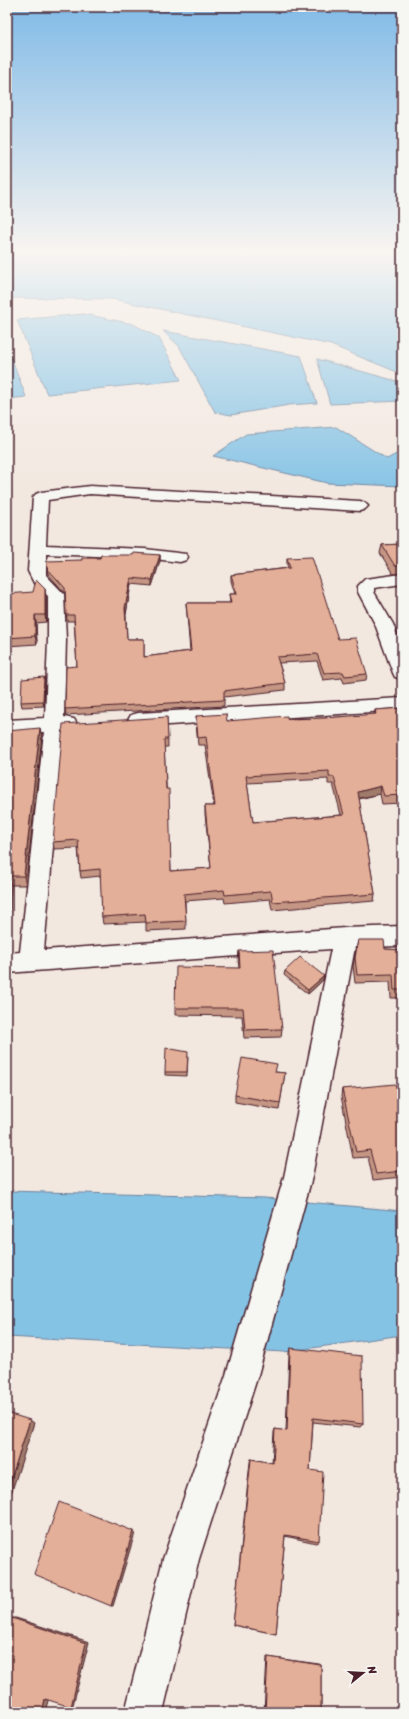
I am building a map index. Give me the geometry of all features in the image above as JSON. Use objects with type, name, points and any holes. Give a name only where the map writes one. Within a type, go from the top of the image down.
[{"type":"street","points":[[31,962],[54,725],[56,594],[39,581],[36,572],[41,497],[90,490],[360,506]]},
{"type":"street","points":[[38,549],[82,552],[151,552],[180,557]]},
{"type":"street","points":[[402,579],[371,582],[366,586],[366,592],[384,624],[402,672]]},
{"type":"street","points":[[117,721],[402,704]]},
{"type":"street","points":[[7,727],[86,723]]},
{"type":"street","points":[[7,963],[345,938],[402,936]]},
{"type":"street","points":[[144,1712],[181,1559],[242,1375],[298,1177],[345,938]]},
{"type":"water","points":[[23,334],[152,334],[159,338],[181,380],[47,394]]},
{"type":"water","points":[[166,334],[181,334],[301,356],[317,403],[289,405],[231,415],[215,412],[179,346]]},
{"type":"water","points":[[280,334],[402,334],[402,374],[331,345]]},
{"type":"water","points":[[7,346],[26,397],[7,399]]},
{"type":"water","points":[[317,359],[400,382],[402,384],[402,401],[330,404]]},
{"type":"water","points":[[336,427],[387,459],[402,451],[402,486],[327,483],[213,456],[246,434]]},
{"type":"water","points":[[7,1191],[265,1198],[402,1211],[402,1335],[284,1352],[7,1337]]},
{"type":"building","points":[[402,544],[402,566],[395,566],[382,545]]},
{"type":"building","points":[[134,553],[160,555],[152,580],[131,578],[125,608],[127,639],[144,639],[144,657],[191,651],[186,603],[231,603],[229,594],[237,594],[231,575],[290,568],[287,558],[312,557],[338,639],[356,638],[367,674],[345,676],[343,672],[324,673],[317,654],[277,657],[285,683],[224,691],[224,700],[65,709],[66,667],[77,666],[74,615],[66,615],[65,588],[47,568],[47,561],[82,560],[82,558],[100,558],[101,555],[133,555]]},
{"type":"building","points":[[36,580],[45,589],[45,615],[35,615],[35,636],[7,638],[7,594],[33,592]]},
{"type":"building","points":[[44,677],[43,701],[21,702],[22,679]]},
{"type":"building","points":[[402,708],[402,795],[384,796],[381,786],[358,792],[375,894],[273,902],[271,891],[225,895],[224,890],[184,894],[186,921],[146,923],[145,914],[102,917],[100,869],[80,871],[78,840],[53,842],[63,724],[167,717],[168,739],[164,739],[166,789],[169,789],[171,871],[211,868],[205,806],[215,806],[206,737],[198,738],[196,716],[226,714],[227,721],[287,716],[287,719],[324,718],[376,714],[375,710]],"holes":[[[329,771],[329,777],[334,777],[344,815],[253,822],[246,776]]]},
{"type":"building","points":[[40,728],[24,876],[9,876],[7,929],[7,731]]},
{"type":"building","points":[[358,940],[384,940],[385,949],[402,950],[402,990],[394,990],[393,974],[357,975],[355,958]]},
{"type":"building","points":[[273,950],[282,1029],[245,1030],[243,1008],[175,1008],[176,967],[240,968],[239,951]]},
{"type":"building","points":[[300,957],[324,976],[308,990],[285,971]]},
{"type":"building","points":[[166,1048],[188,1052],[187,1072],[165,1072]]},
{"type":"building","points":[[242,1058],[277,1064],[275,1072],[285,1073],[280,1103],[235,1095]]},
{"type":"building","points":[[395,1084],[397,1090],[402,1089],[402,1171],[376,1174],[370,1150],[356,1152],[342,1089]]},
{"type":"building","points":[[290,1348],[362,1356],[363,1424],[313,1418],[310,1470],[323,1472],[319,1541],[285,1535],[276,1634],[233,1625],[251,1459],[273,1463],[275,1429],[287,1431]]},
{"type":"building","points":[[7,1413],[30,1420],[7,1491]]},
{"type":"building","points":[[59,1502],[133,1531],[111,1606],[34,1574]]},
{"type":"building","points":[[12,1618],[86,1643],[71,1707],[45,1699],[42,1712],[7,1712],[7,1635]]},
{"type":"building","points":[[268,1657],[321,1665],[321,1712],[265,1712]]}]
